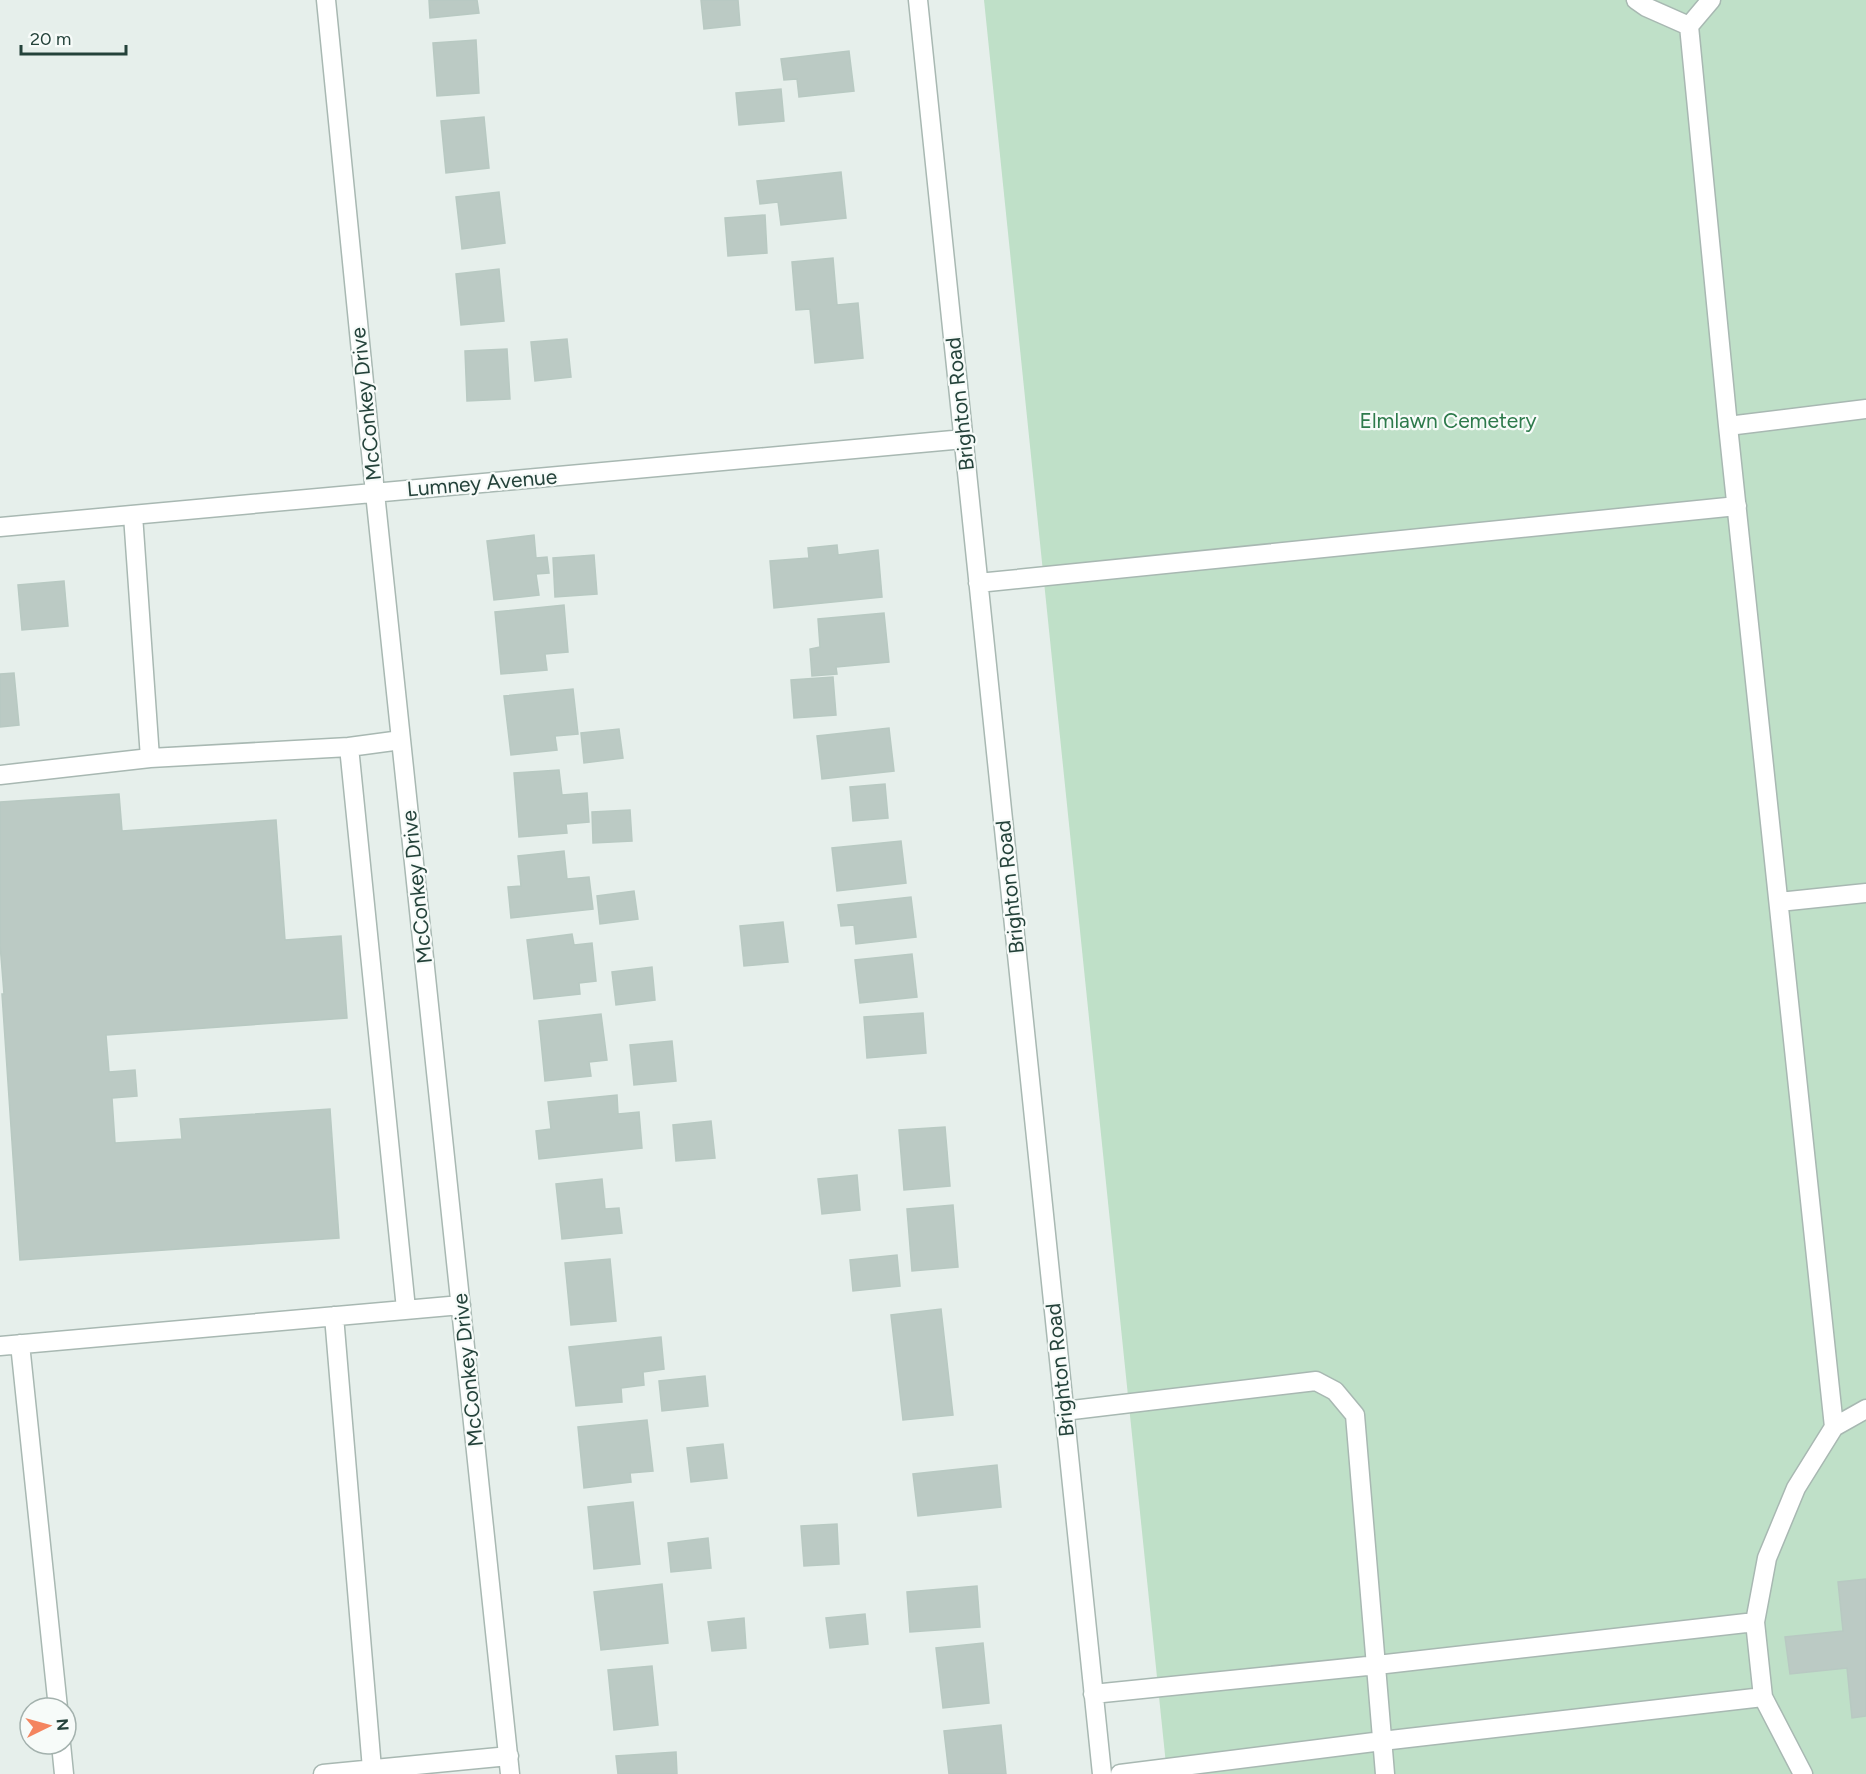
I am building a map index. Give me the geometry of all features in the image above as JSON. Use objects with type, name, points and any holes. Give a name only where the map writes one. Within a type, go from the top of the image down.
[{"type":"street","name":"McConkey Drive","points":[[326,0],[375,493],[510,1765]]},
{"type":"street","name":"Brighton Road","points":[[918,0],[1102,1774]]},
{"type":"street","points":[[1636,0],[1646,7],[1689,26]]},
{"type":"street","points":[[1711,0],[1689,26],[1728,426],[1834,1427]]},
{"type":"street","points":[[1728,426],[1866,409]]},
{"type":"street","name":"Lumney Avenue","points":[[0,527],[964,440]]},
{"type":"street","points":[[978,583],[1737,506]]},
{"type":"street","points":[[133,515],[150,758]]},
{"type":"street","points":[[0,775],[150,758],[349,747],[401,740]]},
{"type":"street","points":[[349,747],[406,1310]]},
{"type":"street","points":[[1779,902],[1866,893]]},
{"type":"street","points":[[0,1346],[461,1305]]},
{"type":"street","points":[[334,1316],[372,1769]]},
{"type":"street","points":[[20,1344],[57,1696]]},
{"type":"street","points":[[1064,1411],[1316,1381],[1335,1391],[1355,1415],[1385,1774]]},
{"type":"street","points":[[1803,1774],[1763,1697],[1755,1622],[1767,1558],[1797,1488],[1834,1427],[1866,1410]]},
{"type":"street","points":[[1093,1694],[1377,1665],[1755,1622]]},
{"type":"street","points":[[1120,1774],[1763,1697]]},
{"type":"street","points":[[62,1756],[64,1774]]},
{"type":"street","points":[[323,1774],[372,1769],[510,1765]]},
{"type":"green space","name":"Elmlawn Cemetery","points":[[984,0],[1866,0],[1866,1774],[1167,1774]]},
{"type":"building","points":[[429,0],[477,0],[479,13],[430,18]]},
{"type":"building","points":[[701,0],[738,0],[740,25],[704,29]]},
{"type":"building","points":[[476,40],[479,93],[437,96],[433,43]]},
{"type":"building","points":[[849,51],[854,91],[799,97],[797,79],[784,80],[781,59]]},
{"type":"building","points":[[781,89],[784,121],[739,125],[736,93]]},
{"type":"building","points":[[484,117],[489,168],[446,173],[441,121]]},
{"type":"building","points":[[841,172],[846,218],[781,225],[778,202],[760,204],[757,181]]},
{"type":"building","points":[[499,192],[505,243],[462,249],[456,197]]},
{"type":"building","points":[[765,215],[767,253],[728,256],[725,218]]},
{"type":"building","points":[[833,258],[837,305],[858,303],[863,358],[815,363],[810,309],[796,310],[792,262]]},
{"type":"building","points":[[499,269],[504,321],[461,325],[456,274]]},
{"type":"building","points":[[567,339],[571,377],[535,381],[531,342]]},
{"type":"building","points":[[507,349],[510,399],[467,401],[465,351]]},
{"type":"building","points":[[534,535],[536,558],[547,557],[549,573],[536,574],[539,595],[494,600],[487,541]]},
{"type":"building","points":[[837,545],[838,555],[878,550],[882,597],[774,608],[770,561],[809,558],[808,548]]},
{"type":"building","points":[[594,555],[597,594],[555,597],[553,558]]},
{"type":"building","points":[[64,581],[68,626],[22,630],[18,585]]},
{"type":"building","points":[[564,605],[568,652],[545,654],[547,670],[501,674],[495,612]]},
{"type":"building","points":[[884,613],[889,662],[836,667],[837,674],[812,676],[810,649],[820,647],[818,619]]},
{"type":"building","points":[[14,673],[19,725],[0,727],[0,674]]},
{"type":"building","points":[[833,677],[836,715],[794,718],[791,680]]},
{"type":"building","points":[[573,689],[578,734],[555,736],[557,750],[511,755],[504,696]]},
{"type":"building","points":[[889,728],[894,771],[822,779],[817,736]]},
{"type":"building","points":[[619,729],[623,758],[584,763],[581,733]]},
{"type":"building","points":[[559,770],[562,795],[587,793],[589,822],[566,824],[567,833],[519,837],[514,773]]},
{"type":"building","points":[[885,784],[888,818],[853,821],[850,787]]},
{"type":"building","points":[[119,794],[122,831],[276,820],[285,940],[341,936],[347,1018],[106,1035],[109,1072],[135,1070],[137,1096],[112,1098],[115,1143],[182,1139],[180,1119],[330,1109],[339,1238],[20,1260],[2,994],[4,994],[0,944],[0,802]]},
{"type":"building","points":[[630,810],[632,841],[593,843],[592,812]]},
{"type":"building","points":[[901,841],[906,883],[837,891],[832,848]]},
{"type":"building","points":[[564,851],[567,879],[589,877],[593,909],[511,918],[508,887],[521,886],[518,856]]},
{"type":"building","points":[[634,891],[638,919],[600,924],[597,896]]},
{"type":"building","points":[[911,897],[916,937],[856,944],[854,925],[841,926],[838,905]]},
{"type":"building","points":[[783,922],[788,962],[744,966],[740,926]]},
{"type":"building","points":[[572,934],[574,945],[592,943],[596,981],[579,983],[580,994],[534,999],[527,940]]},
{"type":"building","points":[[912,954],[917,997],[860,1003],[855,960]]},
{"type":"building","points":[[652,967],[655,1000],[616,1005],[612,972]]},
{"type":"building","points":[[923,1013],[926,1053],[867,1058],[864,1017]]},
{"type":"building","points":[[601,1014],[607,1060],[589,1062],[591,1076],[545,1081],[539,1021]]},
{"type":"building","points":[[672,1041],[676,1081],[634,1085],[630,1045]]},
{"type":"building","points":[[617,1095],[618,1114],[639,1112],[642,1148],[539,1159],[536,1131],[551,1129],[548,1102]]},
{"type":"building","points":[[711,1121],[715,1158],[676,1161],[673,1125]]},
{"type":"building","points":[[945,1127],[950,1186],[904,1190],[899,1130]]},
{"type":"building","points":[[857,1175],[860,1210],[822,1214],[818,1179]]},
{"type":"building","points":[[602,1179],[605,1209],[619,1208],[622,1233],[562,1239],[556,1184]]},
{"type":"building","points":[[953,1205],[958,1267],[912,1271],[907,1209]]},
{"type":"building","points":[[897,1255],[900,1286],[853,1291],[850,1260]]},
{"type":"building","points":[[610,1259],[616,1321],[571,1325],[565,1263]]},
{"type":"building","points":[[941,1309],[953,1415],[903,1420],[891,1315]]},
{"type":"building","points":[[661,1337],[664,1369],[643,1372],[644,1385],[621,1388],[622,1402],[576,1406],[569,1347]]},
{"type":"building","points":[[705,1376],[708,1406],[662,1411],[659,1381]]},
{"type":"building","points":[[647,1420],[653,1471],[630,1473],[631,1482],[584,1488],[578,1427]]},
{"type":"building","points":[[723,1444],[727,1478],[691,1482],[687,1448]]},
{"type":"building","points":[[997,1465],[1001,1507],[918,1516],[913,1474]]},
{"type":"building","points":[[633,1502],[640,1564],[594,1569],[588,1507]]},
{"type":"building","points":[[837,1524],[839,1564],[804,1566],[801,1526]]},
{"type":"building","points":[[708,1538],[711,1568],[671,1572],[668,1543]]},
{"type":"building","points":[[1866,1579],[1866,1716],[1852,1718],[1847,1668],[1790,1674],[1785,1637],[1843,1631],[1838,1582]]},
{"type":"building","points":[[662,1584],[668,1643],[601,1650],[594,1592]]},
{"type":"building","points":[[977,1586],[980,1627],[910,1632],[907,1592]]},
{"type":"building","points":[[865,1614],[868,1644],[830,1648],[826,1618]]},
{"type":"building","points":[[744,1618],[746,1648],[712,1651],[708,1622]]},
{"type":"building","points":[[983,1643],[989,1703],[943,1708],[936,1648]]},
{"type":"building","points":[[652,1666],[658,1725],[614,1730],[608,1670]]},
{"type":"building","points":[[1001,1725],[1006,1774],[949,1774],[944,1731]]},
{"type":"building","points":[[676,1752],[677,1774],[618,1774],[616,1756]]}]
